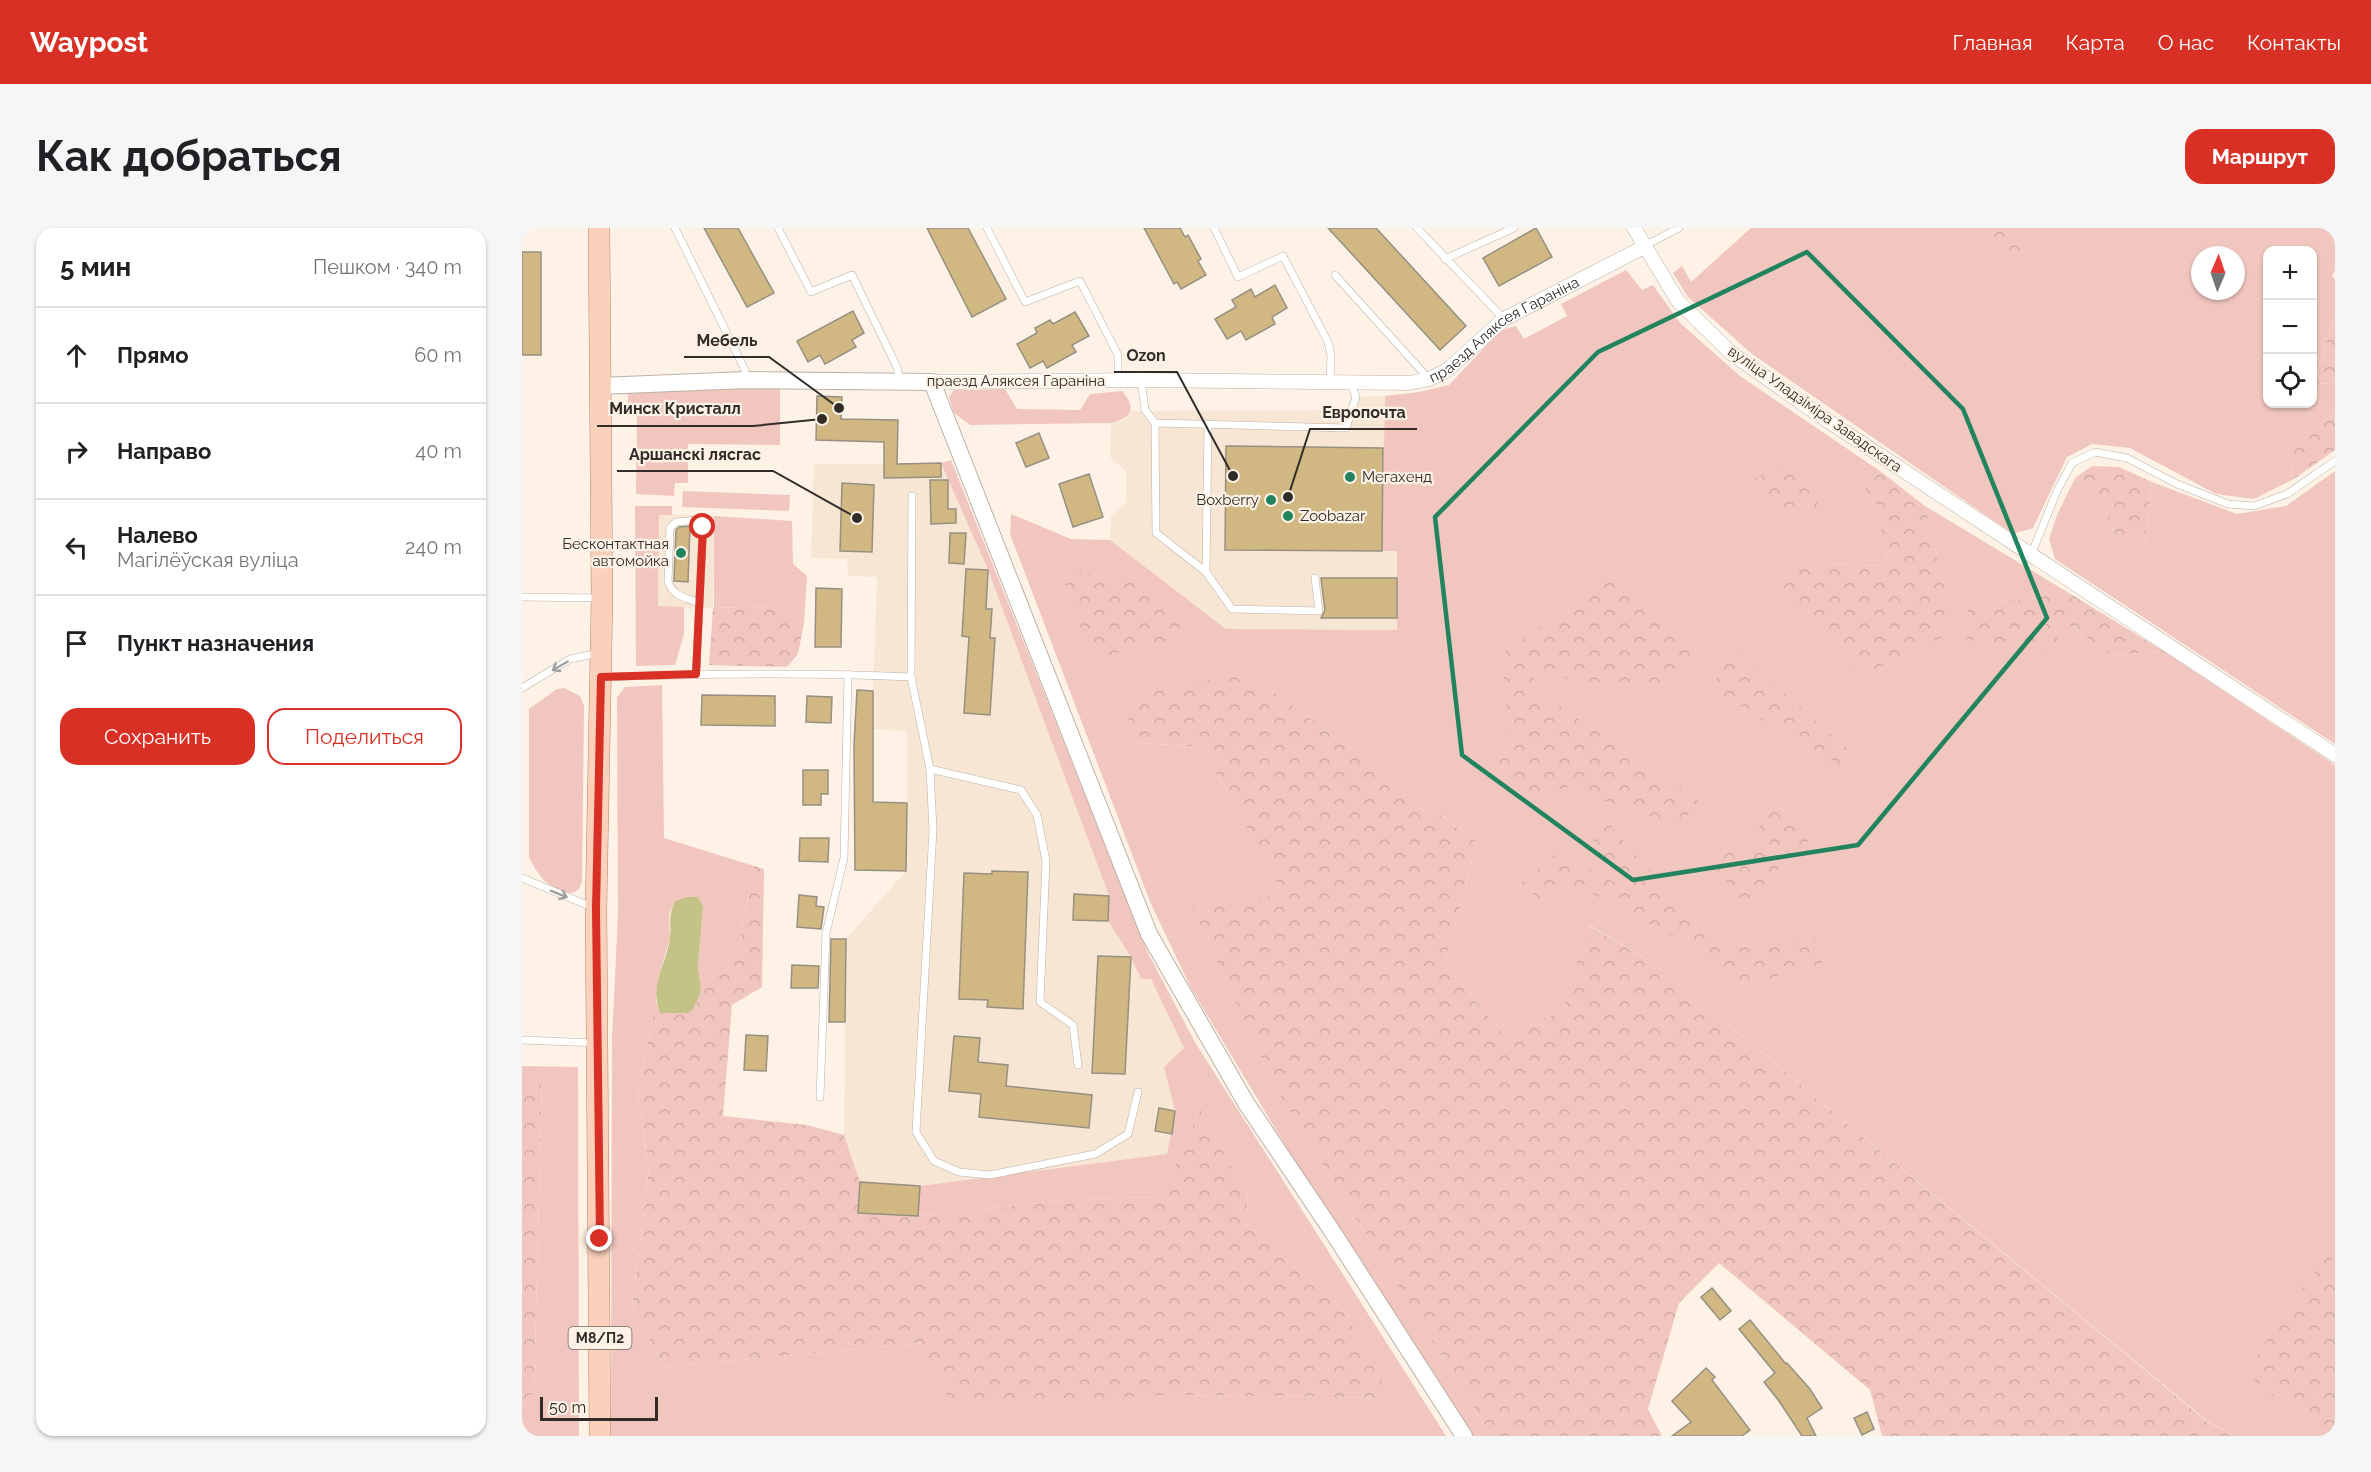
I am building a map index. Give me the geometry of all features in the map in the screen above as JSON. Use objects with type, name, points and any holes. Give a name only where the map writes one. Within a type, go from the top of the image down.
[{"type":"main road","name":"М8/П2","points":[[598,228],[602,598],[596,909],[600,1436]]},
{"type":"street","name":"вуліца Уладзіміра Завадскага","points":[[1634,228],[1678,301],[1731,353],[1819,415],[2335,755]]},
{"type":"street","name":"праезд Аляксея Гараніна","points":[[600,386],[746,380],[1409,383],[1429,379],[1446,371],[1504,319],[1644,247]]},
{"type":"street","points":[[932,382],[1149,934],[1246,1103],[1332,1231],[1464,1436]]},
{"type":"lane","points":[[675,228],[746,370],[746,380]]},
{"type":"lane","points":[[778,228],[811,292],[852,275],[897,367],[900,381]]},
{"type":"lane","points":[[987,228],[1025,302],[1080,281],[1118,355],[1118,381]]},
{"type":"lane","points":[[1214,228],[1238,277],[1283,256],[1328,342],[1331,355],[1330,382]]},
{"type":"lane","points":[[1417,228],[1504,319]]},
{"type":"lane","points":[[1445,259],[1515,228]]},
{"type":"lane","points":[[1644,247],[1679,228]]},
{"type":"lane","points":[[1335,275],[1429,379]]},
{"type":"lane","points":[[1141,380],[1144,410],[1155,423],[1156,533],[1206,572],[1232,609],[1319,611],[1315,578]]},
{"type":"lane","points":[[1155,423],[1346,428],[1356,397],[1350,382]]},
{"type":"lane","points":[[1206,572],[1208,424]]},
{"type":"lane","points":[[2031,555],[2057,491],[2072,463],[2095,452],[2127,458],[2177,484],[2228,504],[2254,506],[2287,494],[2335,461]]},
{"type":"lane","points":[[912,496],[911,676],[930,769],[933,830],[916,1132],[934,1161],[959,1173],[990,1175],[1095,1154],[1128,1134],[1138,1092]]},
{"type":"lane","points":[[696,674],[700,603],[703,527],[699,520],[676,522],[670,528],[668,581],[671,590],[677,596],[700,603]]},
{"type":"lane","points":[[522,597],[602,598]]},
{"type":"lane","points":[[522,688],[570,659],[601,652]]},
{"type":"lane","points":[[601,677],[696,674],[911,676]]},
{"type":"lane","points":[[820,1097],[826,933],[844,858],[848,674]]},
{"type":"lane","points":[[930,769],[1021,790],[1037,814],[1046,861],[1040,1002],[1073,1025],[1078,1065]]},
{"type":"lane","points":[[522,878],[596,909]]},
{"type":"lane","points":[[522,1040],[598,1043]]},
{"type":"highlighted area","points":[[1807,252],[1963,409],[2047,618],[1858,845],[1633,880],[1462,755],[1435,517],[1598,352]]},
{"type":"shaded area","points":[[1385,396],[1383,551],[1397,551],[1397,630],[1226,629],[1110,540],[1111,516],[1126,503],[1126,472],[1110,457],[1111,423],[1124,420],[1131,411],[1342,410],[1349,405],[1351,397]]},
{"type":"shaded area","points":[[941,463],[988,570],[1109,896],[1108,921],[1131,957],[1141,979],[1151,979],[1184,1048],[1165,1068],[1175,1111],[1167,1154],[920,1186],[858,1213],[860,1182],[844,1135],[846,939],[906,871],[907,731],[856,728],[857,690],[873,690],[877,577],[848,576],[847,559],[811,558],[814,464]]},
{"type":"shaded area","points":[[659,514],[714,516],[713,608],[658,607]]},
{"type":"shaded area","points":[[686,897],[698,897],[703,907],[698,966],[701,991],[694,1008],[688,1013],[660,1013],[656,993],[657,983],[670,938],[671,912],[675,901]]},
{"type":"green space","points":[[1751,228],[2335,228],[2335,270],[2332,276],[2335,279],[2335,313],[2317,374],[2317,246],[2263,246],[2263,408],[2317,408],[2317,384],[2335,383],[2335,414],[2288,444],[2294,479],[2254,499],[2216,494],[2130,448],[2092,444],[2067,457],[2033,528],[2013,534],[1752,354],[1688,297],[1673,273],[1682,266],[1691,282]]},
{"type":"green space","points":[[1965,228],[2022,228],[2019,257]]},
{"type":"green space","points":[[1626,270],[1642,290],[1653,285],[1680,323],[1740,376],[1880,471],[1860,496],[1876,504],[1888,566],[1826,564],[1946,593],[1925,506],[2069,593],[1969,605],[2061,620],[2111,655],[2165,652],[2335,765],[2335,1436],[2233,1436],[2206,1420],[1656,965],[1589,925],[1563,1010],[1506,1037],[1445,964],[1477,842],[1246,671],[1128,742],[1202,747],[1285,896],[1192,904],[1274,1086],[1491,1436],[1472,1436],[1282,1140],[1191,988],[1151,904],[1010,534],[1011,514],[1071,539],[1110,540],[1226,629],[1397,630],[1397,551],[1382,551],[1385,396],[1419,392],[1449,385],[1501,330],[1516,326],[1524,339],[1567,316],[1561,304]]},
{"type":"green space","points":[[2335,313],[2335,383],[2317,384],[2317,374]]},
{"type":"green space","points":[[780,387],[780,445],[688,444],[688,483],[675,483],[674,496],[636,494],[637,410],[628,402],[628,393]]},
{"type":"green space","points":[[1005,389],[1017,409],[1080,410],[1090,394],[1122,391],[1131,407],[1128,415],[1111,423],[970,425],[954,413],[949,397],[954,390]]},
{"type":"green space","points":[[2335,414],[2335,450],[2294,479],[2288,444]]},
{"type":"green space","points":[[951,460],[1148,953],[1196,1044],[1446,1436],[611,1436],[612,1038],[618,915],[617,697],[625,687],[662,685],[664,838],[754,866],[739,944],[701,991],[698,966],[703,907],[686,897],[675,901],[669,914],[670,938],[657,982],[656,1001],[638,1093],[649,1169],[632,1307],[664,1367],[922,1343],[1175,1395],[1390,1398],[1346,1313],[1245,1224],[1248,1196],[1200,1110],[1161,1197],[1075,1199],[918,1216],[920,1186],[1167,1154],[1175,1111],[1164,1067],[1184,1048],[1151,979],[1141,979],[1131,957],[1108,921],[1109,896],[988,570],[941,463]]},
{"type":"green space","points":[[1788,461],[1820,507],[1782,521],[1747,483]]},
{"type":"green space","points":[[2092,466],[2119,467],[2152,482],[2145,545],[2116,538],[2103,506],[2075,478]]},
{"type":"green space","points":[[1880,471],[1925,506],[1946,593],[1944,636],[1863,676],[1767,577],[1826,564],[1888,566],[1876,504],[1860,496]]},
{"type":"green space","points":[[2335,471],[2335,744],[2055,559],[2049,539],[2057,515],[2075,478],[2103,506],[2116,538],[2145,545],[2152,482],[2237,514],[2286,506]]},
{"type":"green space","points":[[683,491],[790,495],[789,511],[682,507]]},
{"type":"green space","points":[[635,506],[672,506],[672,515],[659,515],[658,606],[684,607],[684,634],[675,665],[636,666]]},
{"type":"green space","points":[[714,516],[792,521],[793,564],[807,576],[804,623],[773,606],[714,608]]},
{"type":"green space","points":[[1061,571],[1130,577],[1186,616],[1172,640],[1105,657],[1090,655]]},
{"type":"green space","points":[[1607,578],[1695,655],[1670,682],[1591,685],[1535,670],[1533,688],[1698,801],[1681,826],[1612,804],[1575,785],[1522,800],[1489,767],[1509,737],[1502,654]]},
{"type":"green space","points":[[2069,593],[2165,652],[2111,655],[2061,620],[2055,652],[1963,639],[1969,605]]},
{"type":"green space","points":[[773,606],[804,623],[798,654],[787,667],[709,665],[713,608]]},
{"type":"green space","points":[[1725,642],[1849,750],[1842,767],[1714,691]]},
{"type":"green space","points":[[1246,671],[1477,842],[1445,964],[1506,1037],[1563,1010],[1588,925],[1656,965],[2205,1420],[2233,1436],[1882,1436],[1870,1390],[1719,1263],[1679,1303],[1648,1409],[1662,1436],[1491,1436],[1274,1086],[1191,904],[1284,895],[1202,747],[1128,742],[1129,698]]},
{"type":"green space","points":[[564,688],[580,696],[584,706],[582,881],[579,889],[573,893],[558,890],[546,882],[529,857],[529,709],[557,689]]},
{"type":"green space","points":[[1772,792],[1811,838],[1742,906],[1709,856],[1751,849]]},
{"type":"green space","points":[[1605,819],[1640,860],[1729,950],[1814,934],[1823,965],[1732,987],[1715,958],[1576,885],[1543,904],[1521,883],[1558,851],[1613,882],[1593,839]]},
{"type":"green space","points":[[754,866],[764,869],[762,987],[732,1005],[723,1116],[807,1125],[844,1135],[860,1182],[858,1212],[918,1216],[1075,1199],[1161,1197],[1200,1109],[1248,1196],[1245,1224],[1346,1313],[1391,1398],[1175,1395],[950,1403],[922,1343],[664,1367],[632,1307],[649,1169],[638,1093],[656,1001],[660,1013],[694,1008],[701,991],[739,944]]},
{"type":"green space","points":[[522,1066],[578,1067],[579,1436],[522,1436],[522,1405],[534,1390],[542,1081],[522,1081]]},
{"type":"green space","points":[[542,1080],[534,1391],[522,1405],[522,1081]]},
{"type":"green space","points":[[2330,1249],[2335,1269],[2335,1436],[2322,1436],[2245,1372]]},
{"type":"building","points":[[704,228],[738,228],[774,293],[747,307]]},
{"type":"building","points":[[927,228],[968,228],[1006,299],[972,317]]},
{"type":"building","points":[[1144,228],[1180,228],[1185,237],[1188,235],[1201,259],[1198,261],[1206,275],[1181,289],[1177,282],[1174,284]]},
{"type":"building","points":[[1328,228],[1376,228],[1466,326],[1440,350]]},
{"type":"building","points":[[1536,228],[1552,257],[1499,286],[1483,258]]},
{"type":"building","points":[[522,252],[541,252],[541,355],[522,355]]},
{"type":"building","points":[[1275,285],[1287,308],[1272,317],[1275,324],[1246,340],[1241,331],[1227,339],[1215,319],[1236,307],[1232,300],[1251,289],[1255,297]]},
{"type":"building","points":[[853,311],[864,333],[852,340],[856,347],[825,364],[820,355],[808,362],[797,341]]},
{"type":"building","points":[[1075,312],[1089,336],[1072,345],[1076,352],[1047,368],[1043,361],[1030,368],[1017,344],[1037,333],[1035,328],[1050,320],[1053,324]]},
{"type":"building","points":[[817,396],[842,397],[841,419],[898,420],[897,464],[941,463],[941,477],[884,478],[884,442],[816,440]]},
{"type":"building","points":[[1039,433],[1049,458],[1026,467],[1016,443]]},
{"type":"building","points":[[1226,446],[1383,448],[1382,551],[1225,550]]},
{"type":"building","points":[[1089,474],[1103,517],[1073,527],[1059,484]]},
{"type":"building","points":[[930,480],[948,480],[948,509],[956,509],[956,523],[931,524]]},
{"type":"building","points":[[842,483],[874,485],[872,552],[840,551]]},
{"type":"building","name":"Бесконтактная автомойка","points":[[690,526],[688,582],[674,581],[676,530],[679,527]]},
{"type":"building","points":[[950,533],[966,533],[964,564],[949,563]]},
{"type":"building","points":[[966,569],[988,570],[986,609],[992,609],[990,638],[995,638],[990,715],[964,713],[969,637],[962,636]]},
{"type":"building","points":[[1321,578],[1397,578],[1397,618],[1321,618],[1325,610]]},
{"type":"building","points":[[816,588],[842,589],[841,647],[815,647]]},
{"type":"building","points":[[857,690],[873,691],[873,802],[907,803],[906,871],[855,870],[854,745]]},
{"type":"building","points":[[702,695],[775,696],[775,726],[701,725]]},
{"type":"building","points":[[807,696],[832,697],[831,723],[806,722]]},
{"type":"building","points":[[803,770],[828,770],[828,794],[821,794],[821,805],[803,805]]},
{"type":"building","points":[[800,838],[829,838],[828,862],[799,861]]},
{"type":"building","points":[[992,871],[1028,872],[1023,1009],[987,1007],[988,1000],[959,999],[964,873],[992,874]]},
{"type":"building","points":[[1074,894],[1109,896],[1108,921],[1073,920]]},
{"type":"building","points":[[799,895],[817,897],[816,906],[824,907],[821,929],[797,927]]},
{"type":"building","points":[[831,939],[846,939],[845,1022],[829,1022]]},
{"type":"building","points":[[1098,956],[1131,957],[1125,1074],[1092,1073]]},
{"type":"building","points":[[792,965],[819,966],[818,988],[791,988]]},
{"type":"building","points":[[746,1035],[768,1036],[766,1071],[744,1070]]},
{"type":"building","points":[[954,1036],[980,1038],[978,1062],[1008,1065],[1006,1086],[1092,1095],[1089,1128],[979,1117],[981,1094],[949,1091]]},
{"type":"building","points":[[1159,1108],[1175,1111],[1172,1134],[1155,1131]]},
{"type":"building","points":[[860,1182],[920,1186],[918,1216],[858,1213]]},
{"type":"building","points":[[1712,1288],[1731,1311],[1720,1320],[1701,1297]]},
{"type":"building","points":[[1750,1320],[1810,1389],[1822,1408],[1807,1418],[1816,1436],[1802,1436],[1764,1382],[1775,1373],[1739,1329]]},
{"type":"building","points":[[1706,1368],[1715,1377],[1712,1380],[1750,1430],[1742,1436],[1672,1436],[1691,1422],[1672,1401]]},
{"type":"building","points":[[1867,1412],[1874,1429],[1862,1435],[1854,1418]]},
{"type":"place","name":"Мебель","points":[[839,408]]},
{"type":"place","name":"Минск Кристалл","points":[[822,419]]},
{"type":"place","name":"Ozon","points":[[1233,476]]},
{"type":"place","name":"Мегахенд","points":[[1350,477]]},
{"type":"place","name":"Европочта","points":[[1288,497]]},
{"type":"place","name":"Boxberry","points":[[1271,500]]},
{"type":"place","name":"Zoobazar","points":[[1288,516]]},
{"type":"place","name":"Аршанскі лясгас","points":[[857,518]]},
{"type":"place","name":"Бесконтактная автомойка","points":[[681,553]]},
{"type":"route","points":[[600,1239],[596,909],[601,677],[696,674],[703,527]]}]
